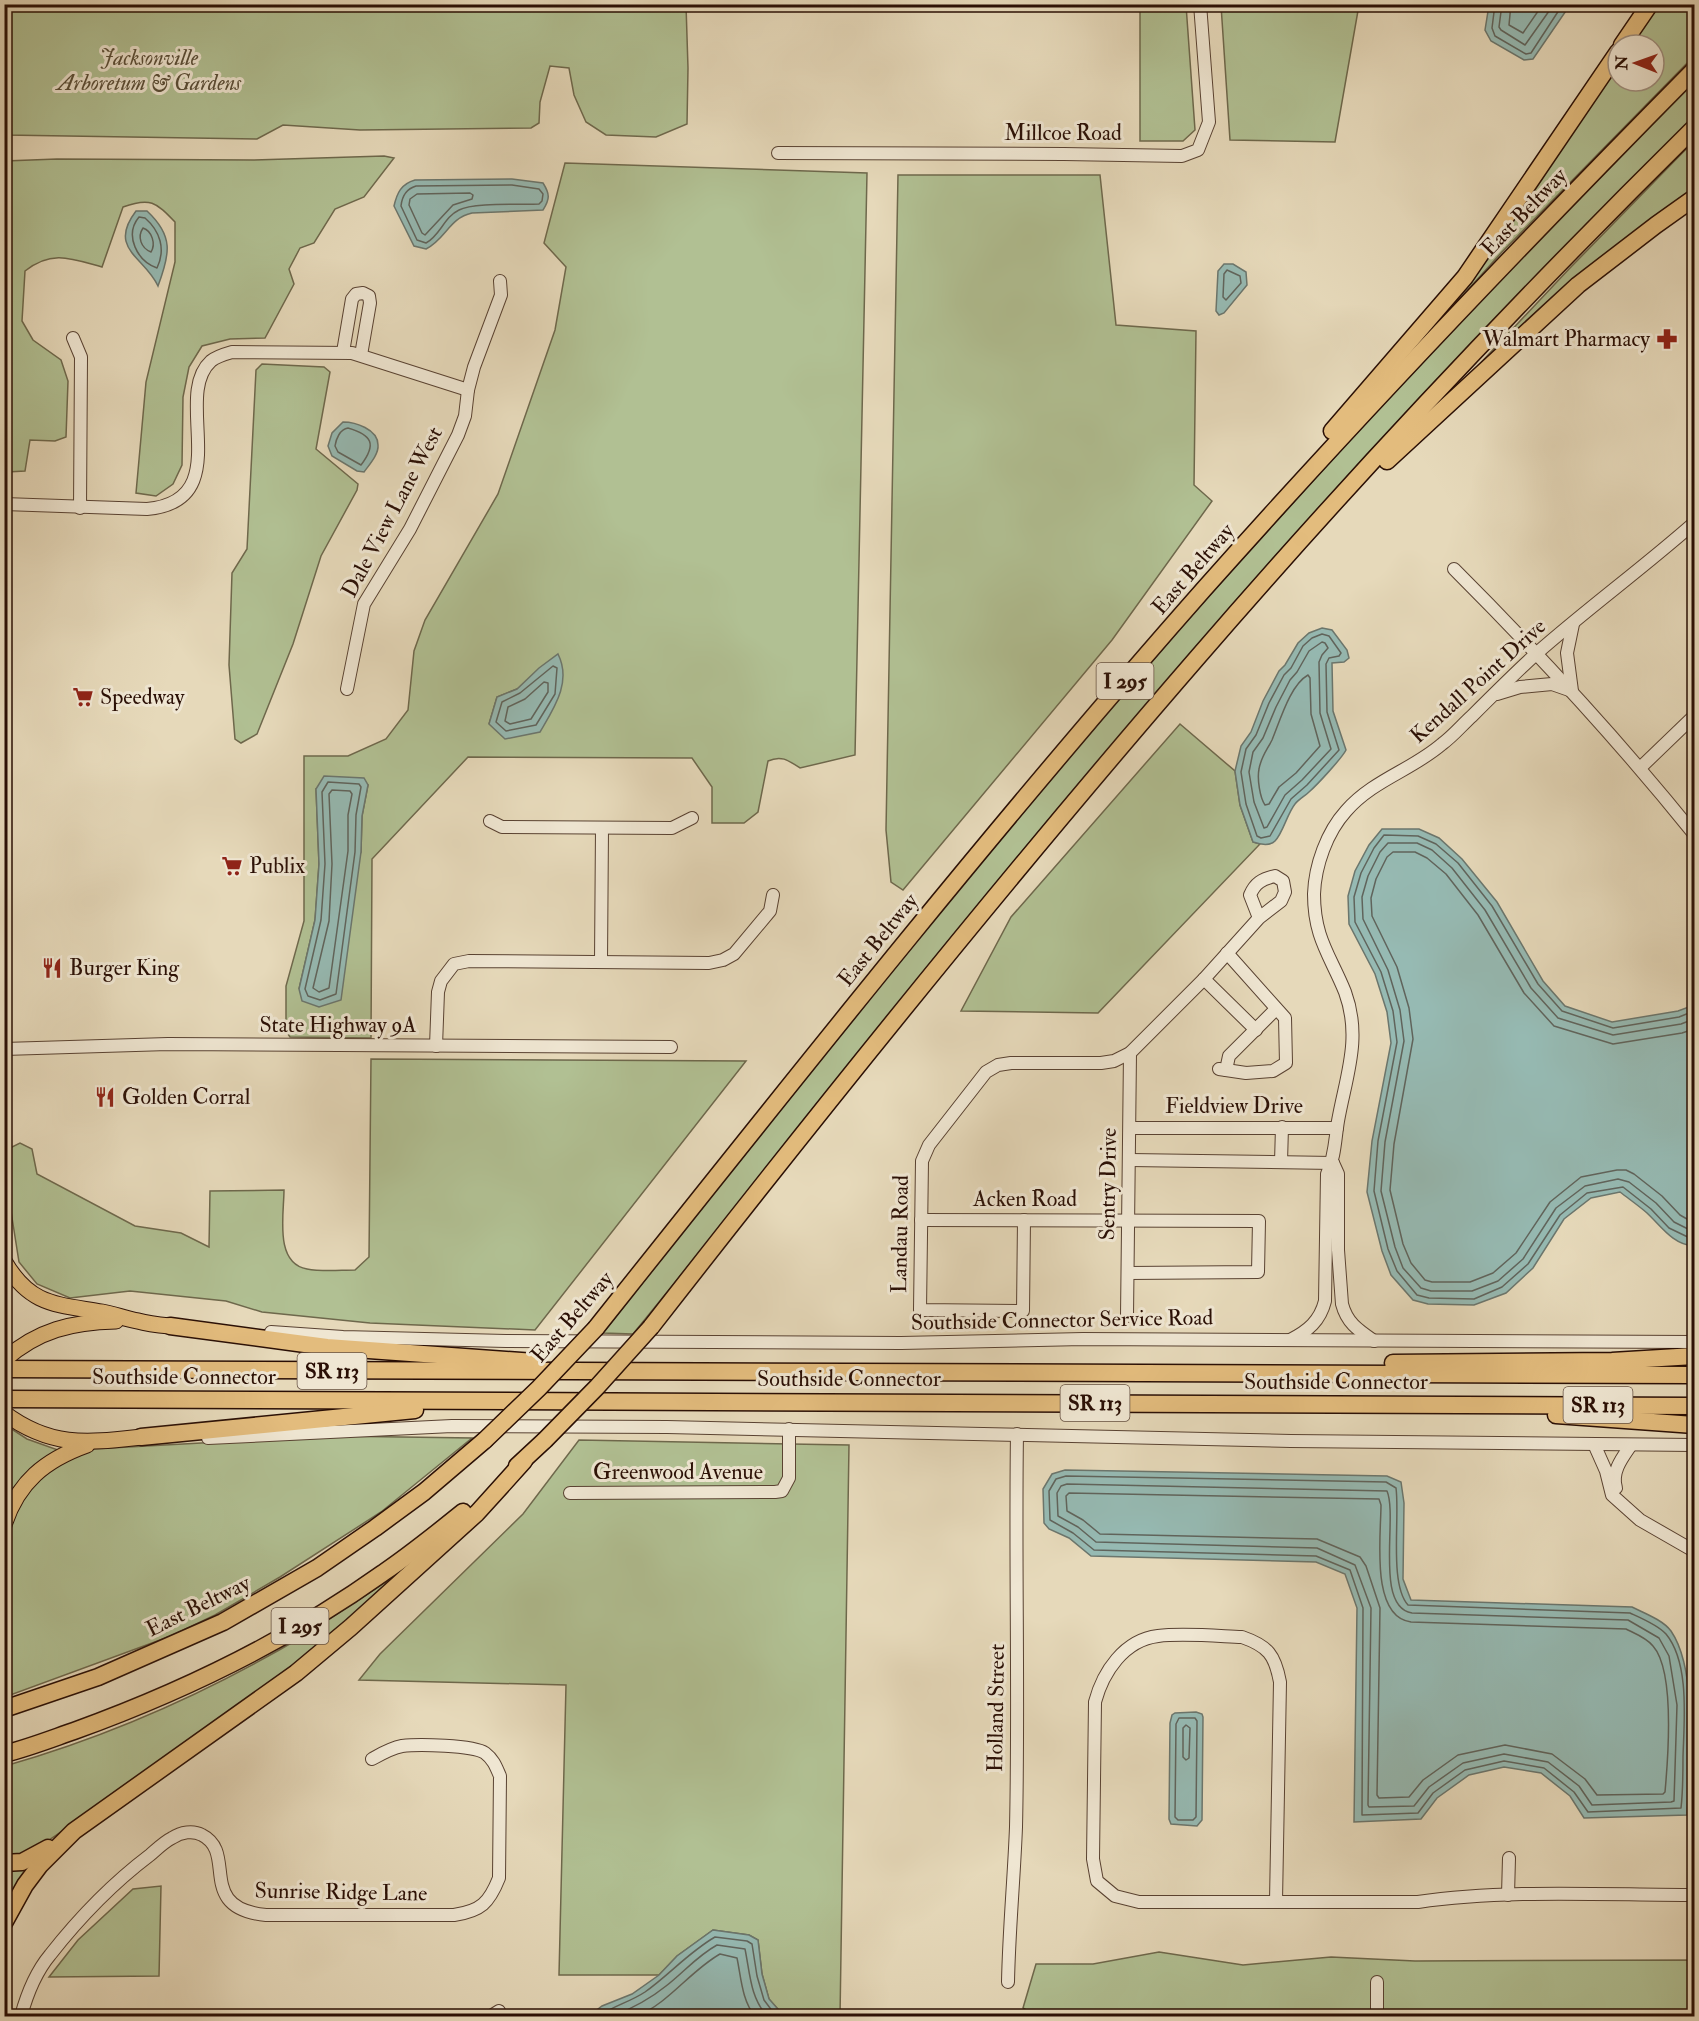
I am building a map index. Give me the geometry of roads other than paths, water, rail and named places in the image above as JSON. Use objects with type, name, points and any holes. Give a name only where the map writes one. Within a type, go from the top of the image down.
[{"type":"highway","points":[[1630,33],[1650,4]]},
{"type":"highway","points":[[1204,590],[1266,506],[1427,324],[1465,277],[1606,69]]},
{"type":"highway","name":"East Beltway","points":[[12,1707],[98,1677],[224,1622],[317,1568],[424,1492],[485,1440],[539,1388],[596,1328],[968,865],[1204,590],[1469,302],[1695,70]]},
{"type":"highway","name":"I 295","points":[[12,1752],[102,1721],[153,1700],[291,1631],[383,1573],[466,1510],[524,1461],[597,1388],[651,1326],[806,1129],[990,902],[1199,655],[1496,330],[1695,128]]},
{"type":"highway","points":[[1319,522],[1578,285],[1695,198]]},
{"type":"highway","points":[[170,1326],[327,1347],[641,1371]]},
{"type":"highway","points":[[1105,1372],[1440,1362],[1612,1361],[1695,1356]]},
{"type":"highway","name":"Southside Connector","points":[[4,1369],[1695,1376]]},
{"type":"highway","name":"Southside Connector","points":[[4,1399],[226,1398],[1695,1406]]},
{"type":"highway","points":[[141,1437],[421,1410],[457,1401]]},
{"type":"highway","points":[[1502,1406],[1532,1414],[1695,1425]]},
{"type":"highway","points":[[4,1863],[22,1862],[40,1854],[296,1673],[477,1514],[524,1461]]},
{"type":"highway","points":[[4,1923],[12,1906],[35,1871],[74,1831]]},
{"type":"main road","points":[[4,1261],[21,1285],[54,1305],[105,1312],[137,1321],[170,1326]]},
{"type":"main road","points":[[4,1360],[31,1341],[52,1330],[74,1324],[137,1321]]},
{"type":"main road","points":[[4,1413],[30,1429],[49,1437],[68,1441],[93,1443],[141,1437]]},
{"type":"main road","points":[[4,1525],[11,1506],[34,1474],[59,1456],[93,1443]]},
{"type":"street","name":"Millcoe Road","points":[[778,153],[1182,156],[1198,150],[1209,122],[1200,4]]},
{"type":"street","name":"Dale View Lane West","points":[[347,689],[364,604],[410,529],[458,435],[465,416],[474,367],[501,296],[500,281]]},
{"type":"street","points":[[343,352],[352,299],[356,294],[363,294],[369,297],[370,303],[361,355]]},
{"type":"street","points":[[73,338],[81,357],[80,507]]},
{"type":"street","points":[[4,504],[160,508],[170,505],[185,494],[195,477],[199,380],[210,362],[232,352],[343,352],[361,355],[468,390]]},
{"type":"street","name":"Kendall Point Drive","points":[[1289,1340],[1313,1325],[1322,1315],[1325,1301],[1327,1174],[1333,1163],[1337,1128],[1354,1042],[1350,1010],[1318,928],[1314,893],[1322,852],[1345,812],[1359,797],[1428,756],[1444,743],[1538,653],[1695,523]]},
{"type":"street","points":[[1454,568],[1538,653],[1695,834]]},
{"type":"street","points":[[1572,691],[1567,653],[1573,624]]},
{"type":"street","points":[[1493,695],[1520,687],[1552,684],[1572,691]]},
{"type":"street","points":[[1640,768],[1695,717]]},
{"type":"street","points":[[490,821],[501,827],[672,828],[692,818]]},
{"type":"street","points":[[601,961],[602,828]]},
{"type":"street","points":[[436,1046],[438,992],[441,981],[453,964],[469,961],[709,963],[723,960],[734,954],[770,911],[773,895]]},
{"type":"street","name":"Landau Road","points":[[1024,1220],[1023,1311],[920,1311],[922,1161],[928,1145],[986,1072],[998,1065],[1011,1063],[1101,1063],[1114,1061],[1130,1053],[1260,918]]},
{"type":"street","points":[[1227,953],[1285,1018],[1286,1063],[1273,1071],[1246,1073],[1222,1070],[1229,1056],[1276,1009]]},
{"type":"street","points":[[1204,978],[1256,1030]]},
{"type":"street","name":"State Highway 9A","points":[[4,1049],[168,1044],[671,1047]]},
{"type":"street","name":"Sentry Drive","points":[[1127,1316],[1130,1053]]},
{"type":"street","points":[[1281,1162],[1282,1127]]},
{"type":"street","name":"Fieldview Drive","points":[[1130,1128],[1337,1128]]},
{"type":"street","points":[[1130,1160],[1333,1163]]},
{"type":"street","name":"Kendall Point Drive","points":[[1333,1163],[1338,1174],[1338,1250],[1342,1304],[1348,1320],[1354,1327],[1374,1341]]},
{"type":"street","name":"Acken Road","points":[[921,1220],[1259,1221],[1258,1272],[1128,1273]]},
{"type":"street","name":"Southside Connector Service Road","points":[[170,1326],[343,1337],[429,1339],[901,1343],[1083,1339],[1695,1342]]},
{"type":"street","points":[[141,1437],[215,1438],[452,1426],[667,1427],[1291,1441],[1695,1445]]},
{"type":"street","name":"Greenwood Avenue","points":[[570,1493],[775,1492],[784,1488],[789,1478],[789,1429]]},
{"type":"street","name":"Holland Street","points":[[1008,1982],[1016,1828],[1017,1434]]},
{"type":"street","points":[[1594,1444],[1606,1471],[1608,1488],[1612,1495],[1640,1520],[1695,1551]]},
{"type":"street","points":[[1616,1498],[1614,1476],[1630,1445]]},
{"type":"street","points":[[1276,1901],[1280,1682],[1276,1661],[1255,1641],[1242,1637],[1158,1636],[1142,1640],[1126,1650],[1113,1663],[1100,1682],[1095,1702],[1093,1859],[1097,1881],[1115,1896],[1138,1902],[1418,1902],[1451,1897],[1508,1895],[1695,1895]]},
{"type":"street","name":"Sunrise Ridge Lane","points":[[21,2016],[27,1992],[49,1956],[95,1903],[133,1868],[173,1837],[194,1831],[205,1836],[215,1845],[219,1860],[220,1880],[227,1896],[236,1906],[249,1913],[266,1915],[454,1915],[471,1912],[485,1903],[493,1893],[499,1878],[500,1776],[494,1761],[483,1752],[467,1747],[402,1746],[388,1750],[372,1760]]},
{"type":"street","points":[[1508,1895],[1509,1858]]},
{"type":"street","points":[[1377,1982],[1377,2016]]},
{"type":"water","points":[[1489,4],[1570,5],[1533,59],[1524,60],[1491,41],[1485,30]]},
{"type":"water","points":[[512,179],[543,183],[548,196],[543,210],[472,213],[458,219],[433,245],[426,249],[414,246],[394,206],[400,190],[415,180]]},
{"type":"water","points":[[136,211],[147,211],[156,220],[166,237],[167,255],[158,286],[127,244],[125,235],[128,224]]},
{"type":"water","points":[[1224,264],[1233,264],[1246,272],[1247,285],[1224,313],[1219,315],[1216,311],[1218,271]]},
{"type":"water","points":[[343,422],[354,423],[365,428],[377,439],[377,452],[364,472],[357,471],[332,456],[328,446],[332,433]]},
{"type":"water","points":[[1322,628],[1332,630],[1347,650],[1349,658],[1344,662],[1332,663],[1333,711],[1346,750],[1323,778],[1295,804],[1275,841],[1267,844],[1255,843],[1240,805],[1235,771],[1241,746],[1251,732],[1263,701],[1279,671],[1298,643],[1309,633]]},
{"type":"water","points":[[558,654],[563,675],[560,694],[540,732],[505,739],[489,724],[497,697],[517,689]]},
{"type":"water","points":[[324,776],[364,778],[368,785],[362,816],[361,852],[341,1000],[319,1007],[302,1001],[299,989],[315,920],[319,864],[316,789]]},
{"type":"water","points":[[1382,829],[1419,829],[1439,838],[1462,859],[1497,902],[1543,981],[1565,1006],[1612,1022],[1678,1011],[1694,1005],[1694,1246],[1674,1239],[1647,1213],[1620,1192],[1591,1198],[1564,1219],[1533,1268],[1506,1293],[1474,1305],[1428,1304],[1413,1300],[1391,1275],[1382,1251],[1367,1192],[1372,1141],[1391,1043],[1387,1012],[1375,974],[1349,924],[1348,896],[1355,871],[1369,845]]},
{"type":"water","points":[[1065,1470],[1387,1476],[1401,1482],[1404,1503],[1403,1579],[1411,1600],[1632,1607],[1653,1617],[1671,1631],[1680,1649],[1686,1670],[1690,1720],[1687,1815],[1584,1818],[1570,1796],[1541,1773],[1504,1767],[1469,1775],[1437,1798],[1421,1819],[1354,1822],[1357,1608],[1345,1574],[1316,1562],[1091,1556],[1069,1538],[1049,1529],[1044,1523],[1043,1489],[1052,1474]]},
{"type":"water","points":[[1175,1713],[1202,1714],[1203,1717],[1202,1820],[1197,1826],[1171,1824],[1169,1819],[1170,1723]]},
{"type":"water","points":[[713,1930],[749,1935],[758,1940],[762,1974],[769,1999],[784,2016],[589,2016],[602,2006],[632,1994],[659,1975],[677,1956]]},
{"type":"water","points":[[1093,2011],[1101,2016],[1051,2016]]},
{"type":"place","name":"Walmart Pharmacy","points":[[1667,339]]},
{"type":"place","name":"Speedway","points":[[83,697]]},
{"type":"place","name":"Publix","points":[[232,866]]},
{"type":"place","name":"Burger King","points":[[52,968]]},
{"type":"place","name":"Golden Corral","points":[[105,1097]]},
{"type":"park label","name":"Jacksonville Arboretum & Gardens","points":[[149,70]]}]
